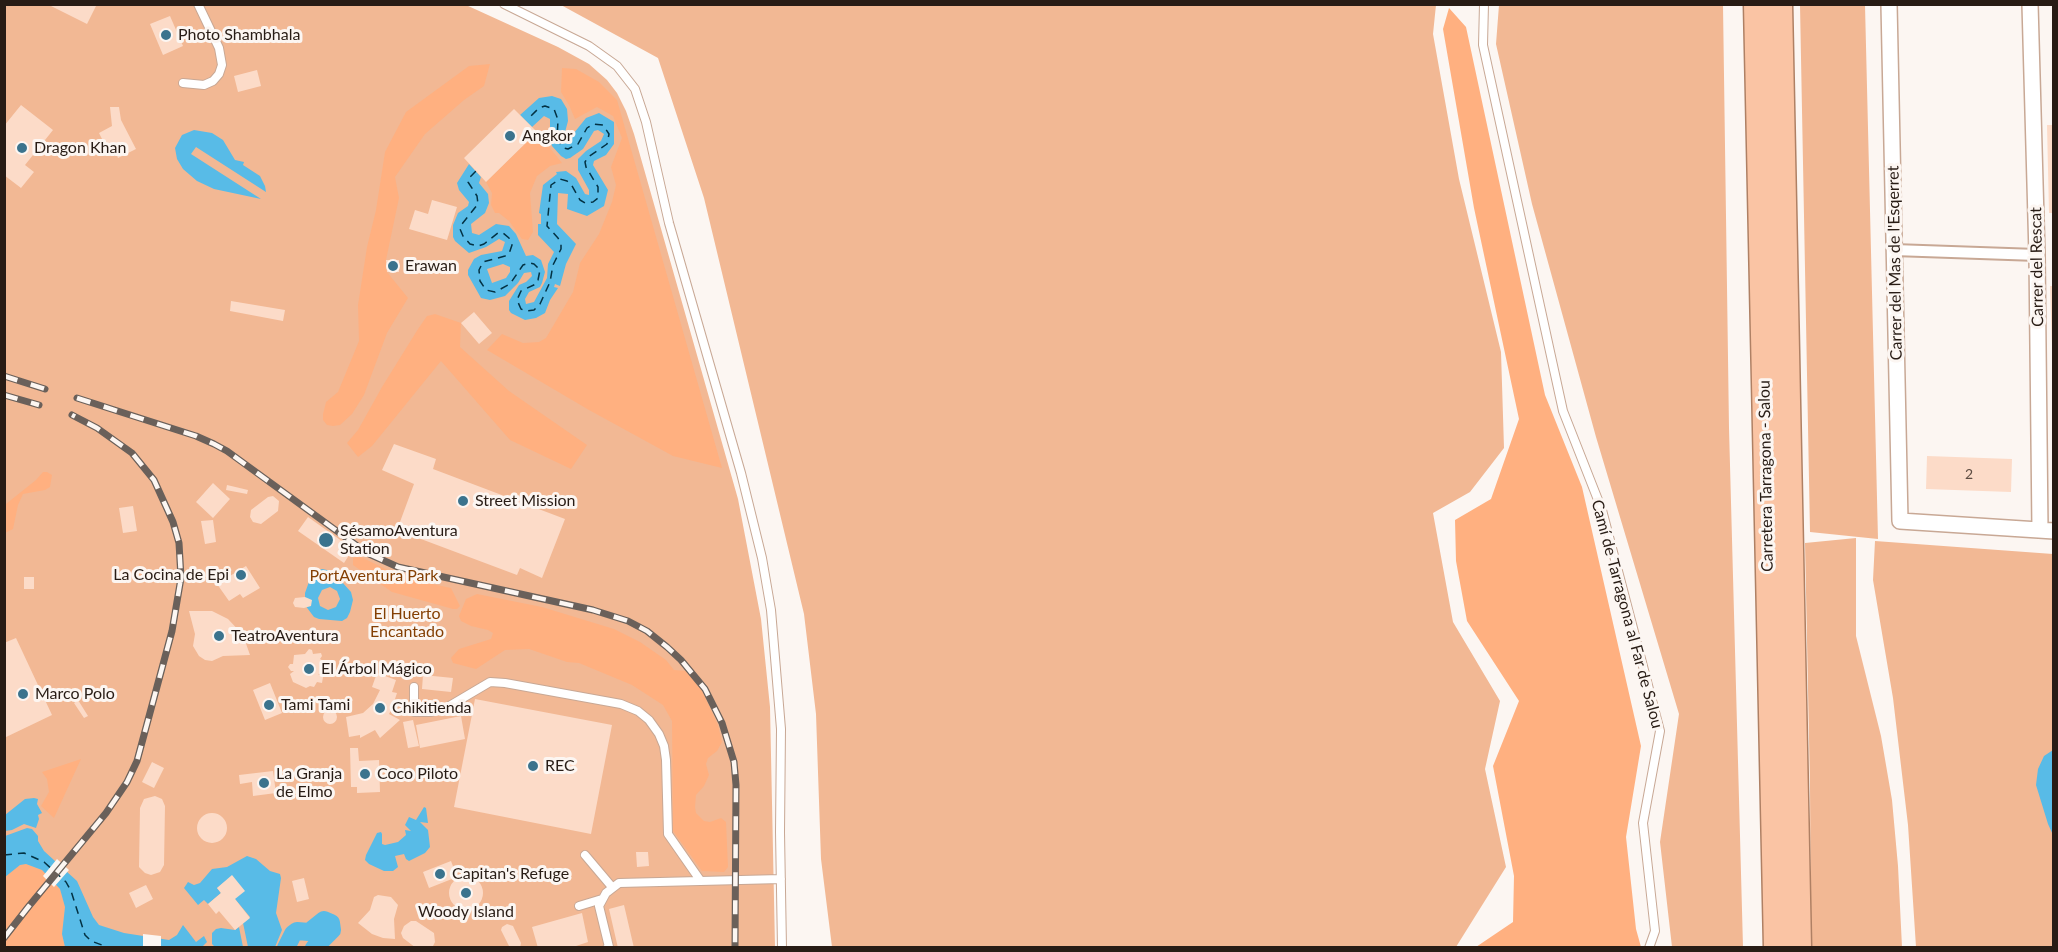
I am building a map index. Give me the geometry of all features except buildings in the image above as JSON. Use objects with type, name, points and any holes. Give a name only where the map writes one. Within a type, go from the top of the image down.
[{"type":"highway","name":"Carretera Tarragona - Salou","points":[[1756,4],[1776,948]]},
{"type":"highway","name":"Carretera Tarragona - Salou","points":[[1779,4],[1799,948]]},
{"type":"street","name":"Carrer del Mas de l'Esqerret","points":[[1889,4],[1900,521],[2047,531]]},
{"type":"street","name":"Carrer del Rescat","points":[[2030,4],[2047,531]]},
{"type":"street","points":[[1894,250],[2037,255]]},
{"type":"lane","points":[[183,83],[204,85],[213,81],[222,65],[219,48],[198,4]]},
{"type":"lane","points":[[504,4],[589,46],[616,66],[635,89],[646,122],[669,223],[741,473],[762,558],[771,610],[781,729],[782,948]]},
{"type":"lane","name":"Camí de Tarragona al Far de Salou","points":[[1484,4],[1483,45],[1563,411],[1602,510],[1659,731],[1643,823],[1655,931],[1649,948]]},
{"type":"lane","points":[[414,687],[414,712],[431,712],[446,708],[490,682],[621,704],[638,711],[650,720],[664,746],[668,834],[700,880]]},
{"type":"lane","points":[[585,855],[612,887]]},
{"type":"lane","points":[[607,948],[609,947],[599,906],[612,887],[626,882],[781,879]]},
{"type":"lane","points":[[579,906],[602,899]]},
{"type":"green space","name":"PortAventura Park","points":[[5,5],[466,5],[558,47],[589,64],[607,80],[626,111],[634,134],[738,499],[761,619],[770,707],[775,947],[5,948]]},
{"type":"green space","points":[[561,5],[1436,5],[1433,34],[1459,179],[1501,352],[1504,448],[1470,492],[1433,513],[1453,622],[1500,701],[1485,769],[1506,867],[1456,947],[832,947],[821,859],[816,714],[804,614],[704,198],[658,58]]},
{"type":"green space","points":[[1499,5],[1723,5],[1729,428],[1743,947],[1672,947],[1660,842],[1679,714],[1596,437],[1532,204],[1496,44]]},
{"type":"green space","points":[[1800,5],[1865,5],[1878,539],[1810,532]]},
{"type":"green space","points":[[1449,8],[1466,27],[1545,395],[1582,487],[1641,746],[1626,837],[1636,929],[1641,947],[1476,947],[1513,922],[1514,876],[1493,766],[1519,701],[1467,621],[1456,561],[1455,520],[1491,499],[1519,419],[1474,208],[1443,29]]},
{"type":"green space","points":[[490,64],[484,86],[425,134],[395,177],[399,198],[386,260],[387,272],[408,298],[387,333],[364,395],[352,414],[340,425],[327,425],[323,420],[326,402],[338,392],[359,341],[358,305],[385,152],[406,112],[469,66]]},
{"type":"green space","points":[[562,68],[576,69],[599,82],[617,100],[722,468],[673,456],[487,350],[502,334],[523,343],[539,342],[546,338],[573,292],[580,263],[599,234],[612,202],[616,185],[611,167],[622,138],[613,116],[597,107],[575,119],[561,92]]},
{"type":"green space","points":[[537,132],[562,163],[550,166],[537,176],[530,193],[533,232],[528,240],[522,239],[509,221],[499,213],[495,213],[491,205],[492,193],[486,182]]},
{"type":"green space","points":[[435,314],[461,323],[460,347],[509,391],[587,445],[571,469],[510,440],[441,361],[372,446],[358,457],[347,443],[358,430],[418,329],[427,316]]},
{"type":"green space","points":[[43,472],[52,475],[50,487],[23,494],[13,529],[5,533],[6,504]]},
{"type":"green space","points":[[1856,538],[1856,636],[1881,736],[1892,800],[1902,947],[1811,947],[1805,543]]},
{"type":"green space","points":[[1875,541],[2053,554],[2053,947],[1916,947],[1908,825],[1893,698],[1873,580]]},
{"type":"green space","points":[[359,556],[404,578],[451,588],[460,606],[453,609],[392,592],[353,565],[353,558]]},
{"type":"green space","points":[[477,594],[542,607],[614,629],[640,642],[666,660],[674,670],[686,671],[702,691],[718,725],[722,742],[717,751],[708,758],[706,764],[709,775],[704,786],[696,795],[695,807],[696,813],[704,821],[710,822],[721,818],[726,822],[728,867],[724,872],[702,871],[673,831],[672,721],[663,705],[632,685],[579,663],[567,662],[529,649],[505,650],[476,669],[453,663],[451,658],[459,649],[491,639],[493,633],[461,621],[459,616],[466,599]]},
{"type":"green space","points":[[81,759],[54,818],[41,806],[49,792],[47,779],[42,772]]},
{"type":"green space","points":[[26,864],[42,870],[60,889],[65,907],[62,934],[65,947],[5,947],[4,877],[20,865]]},
{"type":"water","points":[[552,96],[561,99],[567,109],[568,121],[564,136],[570,138],[586,118],[599,113],[614,122],[614,144],[606,155],[594,161],[593,165],[608,190],[604,206],[587,216],[567,209],[568,194],[558,193],[557,224],[576,244],[566,264],[560,286],[555,284],[554,287],[558,288],[545,313],[525,320],[511,313],[509,301],[519,285],[532,276],[531,272],[524,273],[505,296],[490,300],[481,298],[468,275],[468,270],[474,259],[481,255],[502,251],[505,242],[499,239],[469,253],[455,241],[453,225],[458,213],[468,206],[469,202],[459,190],[457,183],[469,164],[481,177],[479,183],[488,194],[489,203],[485,213],[471,224],[472,233],[479,235],[496,224],[509,226],[516,234],[526,256],[533,255],[541,260],[545,272],[542,283],[540,287],[529,292],[525,299],[526,304],[534,302],[547,278],[548,264],[554,252],[538,235],[538,224],[541,224],[539,213],[543,185],[557,174],[556,172],[566,171],[576,178],[585,194],[589,195],[589,190],[578,170],[578,159],[601,141],[604,134],[598,130],[594,131],[583,149],[566,159],[552,146],[550,119],[544,116],[532,127],[520,115],[539,98]],"holes":[[[503,264],[510,267],[506,278],[492,283],[487,269]]]},
{"type":"water","points":[[194,130],[212,133],[223,140],[235,160],[244,162],[243,165],[260,176],[266,192],[196,147],[191,154],[261,199],[214,189],[197,181],[183,169],[177,159],[175,148],[182,135]]},
{"type":"water","points":[[322,569],[332,571],[351,592],[353,600],[347,618],[342,621],[319,619],[314,617],[305,605],[305,593],[315,572]],"holes":[[[330,587],[337,591],[340,599],[336,607],[328,610],[320,606],[318,598],[322,590]]]},
{"type":"water","points":[[2053,750],[2053,835],[2036,785],[2038,769],[2044,756]]},
{"type":"water","points":[[25,799],[38,799],[37,804],[42,813],[38,815],[36,828],[24,824],[5,831],[5,815]]},
{"type":"water","points":[[424,807],[428,823],[420,822],[428,830],[430,847],[425,853],[409,861],[404,854],[395,856],[398,867],[393,871],[384,871],[365,860],[377,833],[382,834],[382,844],[398,842],[406,835],[405,830],[411,831],[405,825],[409,817],[416,820]]},
{"type":"water","points":[[27,828],[32,829],[38,836],[38,841],[44,851],[77,881],[99,925],[124,933],[169,940],[177,935],[183,925],[196,942],[204,936],[207,942],[204,948],[65,947],[62,934],[65,907],[60,889],[42,870],[26,864],[20,865],[5,877],[5,836]]},
{"type":"water","points":[[247,856],[256,859],[270,871],[280,874],[276,913],[282,930],[275,947],[248,947],[243,923],[250,917],[235,899],[232,876],[217,888],[221,893],[208,904],[204,900],[198,905],[184,888],[188,882],[194,885],[200,883],[212,869],[227,867]]},
{"type":"water","points":[[239,927],[243,947],[215,947],[212,944],[212,933],[216,929],[235,930]]},
{"type":"pier","points":[[57,859],[69,870],[54,887],[43,876]]},
{"type":"pier","points":[[143,934],[161,936],[161,947],[143,947]]},
{"type":"waterway","points":[[286,948],[297,931],[309,932],[324,920],[331,923],[332,930],[314,948]]},
{"type":"ferry route","points":[[476,171],[468,182],[477,196],[478,204],[462,224],[460,229],[463,236],[470,244],[478,246],[498,233],[503,233],[512,245],[509,254],[483,262],[479,270],[480,281],[486,290],[495,292],[510,284],[523,265],[534,264],[540,270],[538,280],[536,284],[521,291],[517,300],[521,309],[534,310],[540,304],[550,282],[553,265],[561,249],[558,238],[547,226],[551,185],[560,179],[567,181],[580,200],[585,203],[593,202],[598,198],[598,187],[585,162],[588,157],[607,144],[609,134],[603,125],[593,124],[587,128],[578,144],[568,149],[557,140],[558,120],[554,109],[545,106],[539,108],[527,120]]},
{"type":"ferry route","points":[[4,855],[24,853],[44,862],[66,882],[85,935],[91,941],[110,948]]},
{"type":"railway","points":[[4,376],[45,389]]},
{"type":"railway","points":[[4,395],[39,405]]},
{"type":"railway","points":[[77,398],[196,436],[214,444],[227,451],[367,553],[398,567],[593,610],[628,621],[647,631],[667,647],[705,689],[722,723],[734,762],[736,785],[735,948]]},
{"type":"railway","points":[[4,938],[106,813],[127,782],[137,761],[172,631],[181,578],[179,543],[173,522],[154,480],[132,453],[97,428],[72,415]]},
{"type":"place","name":"Photo Shambhala","points":[[166,35]]},
{"type":"place","name":"Angkor","points":[[510,136]]},
{"type":"place","name":"Dragon Khan","points":[[22,148]]},
{"type":"place","name":"Erawan","points":[[393,266]]},
{"type":"place","name":"Street Mission","points":[[463,501]]},
{"type":"place","name":"SésamoAventura Station","points":[[326,540]]},
{"type":"place","name":"La Cocina de Epi","points":[[241,575]]},
{"type":"place","name":"TeatroAventura","points":[[219,636]]},
{"type":"place","name":"El Árbol Mágico","points":[[309,669]]},
{"type":"place","name":"Marco Polo","points":[[23,694]]},
{"type":"place","name":"Tami Tami","points":[[269,705]]},
{"type":"place","name":"Chikitienda","points":[[380,708]]},
{"type":"place","name":"REC","points":[[533,766]]},
{"type":"place","name":"Coco Piloto","points":[[365,774]]},
{"type":"place","name":"La Granja de Elmo","points":[[264,783]]},
{"type":"place","name":"Capitan's Refuge","points":[[440,874]]},
{"type":"place","name":"Woody Island","points":[[466,893]]},
{"type":"park label","name":"El Huerto Encantado","points":[[407,623]]}]
